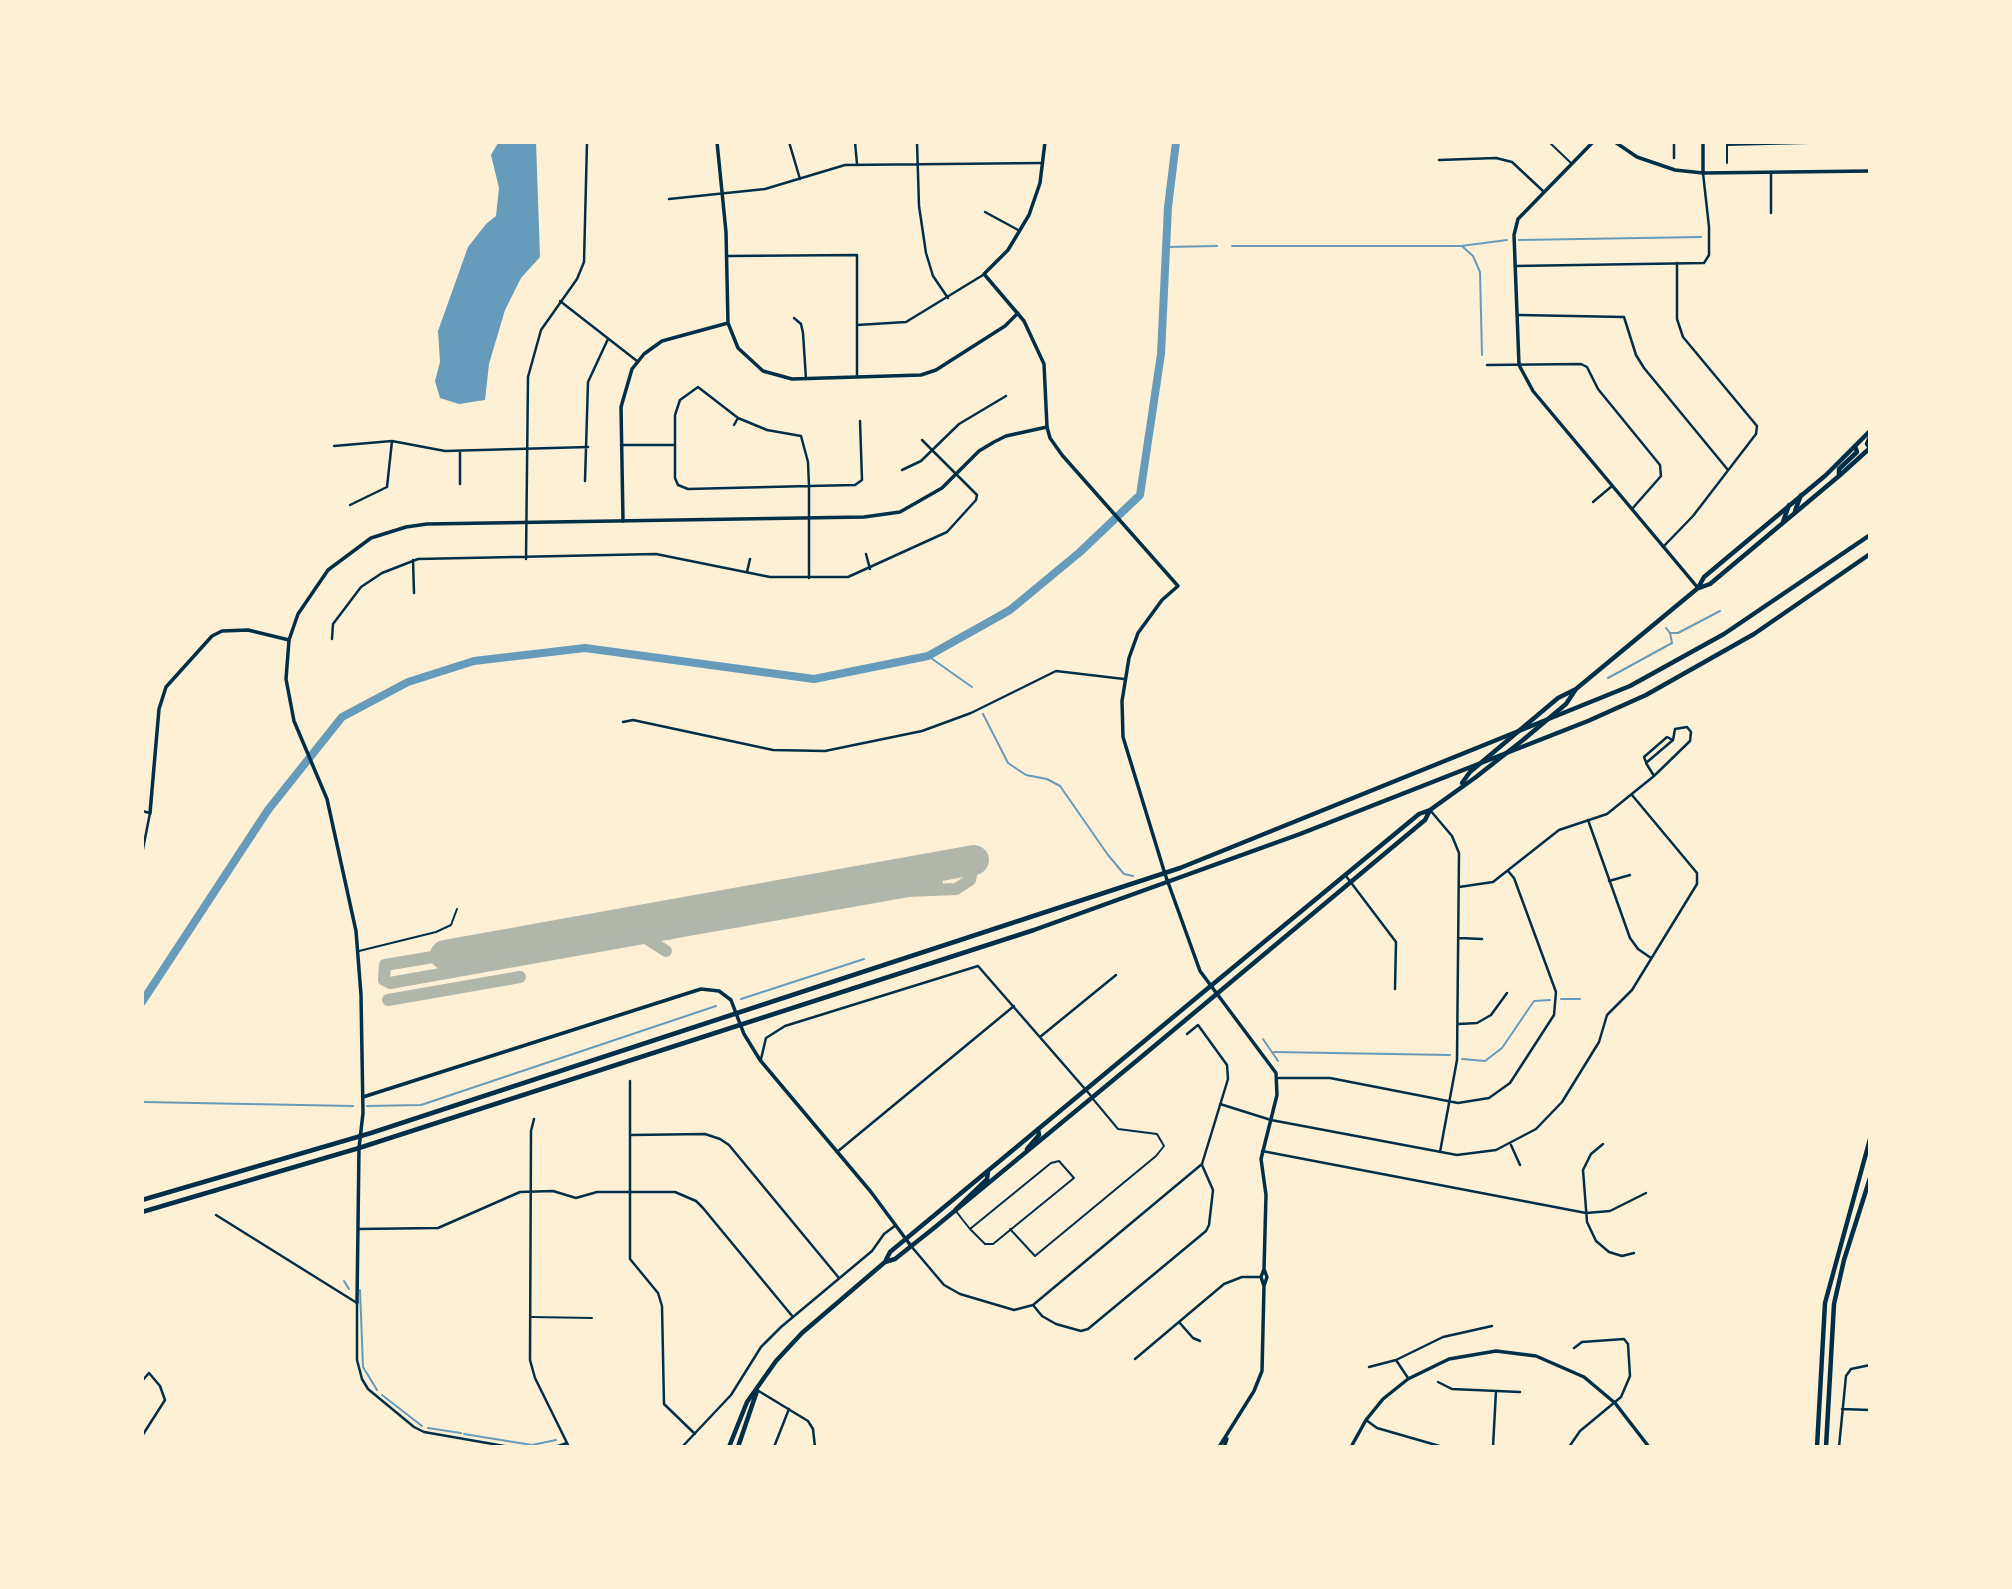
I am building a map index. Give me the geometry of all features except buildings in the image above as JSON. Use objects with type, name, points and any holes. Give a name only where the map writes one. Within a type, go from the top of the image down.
[{"type":"main road","points":[[1698,588],[1704,577],[1801,495],[1870,431]]},
{"type":"main road","points":[[1460,787],[1470,772],[1521,728],[1558,698],[1576,689],[1698,588],[1710,584],[1839,476],[1870,448],[1867,442],[1870,437]]},
{"type":"main road","points":[[1839,476],[1839,469],[1857,452],[1855,446]]},
{"type":"main road","points":[[1795,512],[1801,495]]},
{"type":"main road","points":[[1783,523],[1789,505]]},
{"type":"main road","points":[[142,1200],[360,1137],[1165,874],[1580,708],[1657,672],[1724,634],[1870,535]]},
{"type":"main road","points":[[142,1212],[359,1148],[1169,884],[1445,778],[1646,695],[1718,656],[1870,554]]},
{"type":"main road","points":[[729,1447],[747,1402],[776,1361],[795,1340],[885,1262],[891,1252],[1419,814],[1430,810],[1566,704],[1576,689]]},
{"type":"main road","points":[[885,1262],[895,1259],[1025,1153],[1425,820],[1430,810]]},
{"type":"main road","points":[[1025,1153],[1038,1135],[1038,1129]]},
{"type":"main road","points":[[1817,1447],[1825,1303],[1870,1139]]},
{"type":"main road","points":[[955,1211],[959,1202],[987,1178],[988,1171]]},
{"type":"main road","points":[[1826,1447],[1834,1304],[1870,1178]]},
{"type":"main road","points":[[738,1447],[757,1390]]},
{"type":"street","points":[[526,559],[530,364],[541,330],[577,279],[584,262],[587,142]]},
{"type":"street","points":[[718,142],[723,194],[728,323],[738,348],[751,362],[774,375],[806,379],[911,377],[936,370],[1005,326],[1018,313]]},
{"type":"street","points":[[789,142],[800,179]]},
{"type":"street","points":[[855,142],[857,164]]},
{"type":"street","points":[[917,142],[926,253],[933,276],[948,298]]},
{"type":"street","points":[[857,325],[906,322],[984,274],[1008,250],[1035,200],[1045,142]]},
{"type":"street","points":[[1593,142],[1518,219],[1514,235],[1519,365],[1533,391],[1698,588]]},
{"type":"street","points":[[1615,142],[1637,157],[1660,167],[1703,173],[1870,171]]},
{"type":"street","points":[[1674,142],[1674,158]]},
{"type":"street","points":[[1515,266],[1703,263],[1707,259],[1709,227],[1703,173],[1703,142]]},
{"type":"street","points":[[1439,160],[1496,158],[1512,162],[1544,191]]},
{"type":"street","points":[[669,199],[765,190],[831,168],[857,164],[1042,163]]},
{"type":"street","points":[[1771,172],[1771,213]]},
{"type":"street","points":[[985,212],[1020,231]]},
{"type":"street","points":[[726,256],[857,255],[857,378]]},
{"type":"street","points":[[1663,547],[1756,434],[1757,426],[1683,337],[1677,319],[1677,263]]},
{"type":"street","points":[[984,274],[1018,313],[1030,331],[1044,364],[1047,427],[1050,438],[1178,586],[1162,600],[1138,633],[1124,679],[1123,737],[1165,874],[1200,971],[1271,1063],[1277,1078],[1271,1120],[1262,1151],[1266,1195],[1264,1269],[1261,1277],[1264,1286]]},
{"type":"street","points":[[560,301],[637,361]]},
{"type":"street","points":[[1516,316],[1624,317],[1636,355],[1644,368],[1728,470]]},
{"type":"street","points":[[794,318],[801,324],[803,333],[806,379]]},
{"type":"street","points":[[623,521],[623,392],[637,361],[651,348],[672,336],[728,323]]},
{"type":"street","points":[[585,481],[588,382],[608,339]]},
{"type":"street","points":[[1487,365],[1581,364],[1587,367],[1598,389],[1660,464],[1661,476],[1632,509]]},
{"type":"street","points":[[809,579],[809,518],[808,486],[806,447],[801,436],[766,430],[738,418],[698,387],[680,400],[675,415],[675,478],[678,485],[688,489],[808,486],[855,485],[862,480],[860,421]]},
{"type":"street","points":[[902,470],[921,461],[959,424],[1006,396]]},
{"type":"street","points":[[734,425],[738,418]]},
{"type":"street","points":[[510,1447],[424,1432],[369,1389],[362,1379],[357,1360],[356,1229],[363,1097],[359,951],[331,817],[288,700],[285,668],[289,640],[298,614],[319,580],[339,560],[371,538],[406,527],[427,524],[864,517],[900,512],[924,501],[979,451],[1006,436],[1047,427]]},
{"type":"street","points":[[332,639],[333,624],[361,587],[382,573],[414,560],[656,554],[747,572],[809,579],[848,577],[947,532],[975,500],[977,495],[922,440]]},
{"type":"street","points":[[334,446],[391,441],[460,451],[588,447]]},
{"type":"street","points":[[349,505],[387,487],[391,441]]},
{"type":"street","points":[[621,445],[674,445]]},
{"type":"street","points":[[460,451],[460,484]]},
{"type":"street","points":[[1593,502],[1612,486]]},
{"type":"street","points":[[866,554],[870,569]]},
{"type":"street","points":[[747,572],[750,559]]},
{"type":"street","points":[[414,560],[414,593]]},
{"type":"street","points":[[142,854],[150,813],[159,709],[166,687],[212,636],[222,631],[248,630],[289,640]]},
{"type":"street","points":[[623,722],[633,720],[773,750],[825,751],[922,731],[971,713],[1056,671],[1124,679]]},
{"type":"street","points":[[1459,887],[1493,882],[1559,830],[1607,814],[1654,776],[1690,741],[1691,732],[1687,727],[1679,727],[1673,740],[1646,763],[1654,776]]},
{"type":"street","points":[[1220,1104],[1271,1120],[1440,1152],[1475,1154],[1511,1145],[1536,1129],[1562,1102],[1599,1042],[1607,1015],[1632,990],[1698,878],[1632,795]]},
{"type":"street","points":[[1430,810],[1457,845],[1459,887],[1457,1060],[1440,1152]]},
{"type":"street","points":[[142,811],[150,813]]},
{"type":"street","points":[[1588,820],[1630,938],[1638,949],[1651,958]]},
{"type":"street","points":[[1277,1078],[1330,1078],[1450,1102],[1474,1102],[1489,1098],[1510,1083],[1556,1010],[1556,992],[1514,878],[1508,871]]},
{"type":"street","points":[[1346,875],[1396,942],[1395,989]]},
{"type":"street","points":[[1609,881],[1630,875]]},
{"type":"street","points":[[1459,938],[1482,939]]},
{"type":"street","points":[[760,1060],[766,1038],[785,1026],[970,966],[982,968],[1091,1097]]},
{"type":"street","points":[[1041,1037],[1116,975]]},
{"type":"street","points":[[363,1097],[701,989],[726,994],[760,1060],[838,1152],[944,1285],[960,1294],[1014,1310],[1032,1305],[1202,1164],[1228,1079],[1224,1057],[1198,1025],[1187,1034]]},
{"type":"street","points":[[1459,1024],[1477,1023],[1491,1015],[1507,993]]},
{"type":"street","points":[[838,1152],[1014,1006]]},
{"type":"street","points":[[630,1081],[630,1259],[658,1293],[662,1306],[664,1404],[695,1434]]},
{"type":"street","points":[[534,1119],[531,1131],[530,1360],[535,1378],[569,1447]]},
{"type":"street","points":[[630,1135],[705,1134],[729,1145],[839,1278]]},
{"type":"street","points":[[1604,1144],[1591,1154],[1583,1170],[1586,1213],[1592,1235],[1601,1247],[1622,1256],[1634,1253]]},
{"type":"street","points":[[1511,1145],[1520,1166]]},
{"type":"street","points":[[1262,1151],[1586,1213],[1610,1211],[1646,1193]]},
{"type":"street","points":[[1032,1305],[1042,1316],[1056,1324],[1086,1330],[1152,1276],[1209,1225],[1213,1191],[1202,1164]]},
{"type":"street","points":[[356,1229],[438,1227],[498,1199],[531,1191],[553,1191],[576,1198],[597,1192],[675,1192],[696,1201],[793,1317]]},
{"type":"street","points":[[216,1215],[357,1303]]},
{"type":"street","points":[[682,1447],[731,1395],[761,1347],[872,1251],[884,1234],[896,1225]]},
{"type":"street","points":[[1221,1447],[1254,1391],[1262,1371],[1264,1286],[1267,1278],[1264,1269]]},
{"type":"street","points":[[1135,1359],[1224,1284],[1242,1277],[1261,1277]]},
{"type":"street","points":[[1179,1322],[1193,1338],[1200,1341]]},
{"type":"street","points":[[1369,1367],[1396,1360],[1443,1337],[1492,1326]]},
{"type":"street","points":[[1569,1447],[1580,1431],[1615,1403],[1630,1376],[1628,1344],[1625,1341],[1582,1342],[1574,1348]]},
{"type":"street","points":[[1351,1447],[1366,1420],[1383,1399],[1408,1379],[1449,1359],[1474,1353],[1506,1351],[1536,1356],[1584,1377],[1615,1403],[1649,1447]]},
{"type":"street","points":[[1396,1360],[1408,1379]]},
{"type":"street","points":[[1839,1447],[1849,1371],[1870,1365]]},
{"type":"street","points":[[142,1381],[149,1373],[160,1385],[164,1400],[142,1436]]},
{"type":"street","points":[[1438,1382],[1452,1389],[1520,1392]]},
{"type":"street","points":[[757,1390],[802,1416],[813,1429],[815,1447]]},
{"type":"street","points":[[1493,1447],[1496,1391]]},
{"type":"street","points":[[774,1447],[789,1409]]},
{"type":"street","points":[[1842,1409],[1870,1410]]},
{"type":"street","points":[[1366,1420],[1386,1431],[1443,1447]]},
{"type":"street","points":[[555,1447],[567,1443]]},
{"type":"lane","points":[[1549,142],[1571,163]]},
{"type":"lane","points":[[1727,163],[1727,143],[1850,142]]},
{"type":"lane","points":[[359,951],[436,932],[451,925],[457,909]]},
{"type":"lane","points":[[1010,1230],[1035,1256],[1156,1156],[1164,1146],[1157,1134],[1118,1129],[1091,1097]]},
{"type":"lane","points":[[955,1211],[970,1228],[985,1244],[993,1244],[1074,1178],[1059,1161],[1051,1163],[970,1228]]},
{"type":"lane","points":[[531,1317],[592,1318]]},
{"type":"water","points":[[536,142],[540,257],[521,278],[505,310],[489,364],[485,400],[459,404],[440,398],[435,381],[440,362],[438,331],[468,247],[496,216],[499,188],[491,155],[498,143]]},
{"type":"waterway","points":[[142,1002],[268,810],[342,717],[408,682],[474,661],[585,648],[814,679],[928,656],[1010,610],[1080,552],[1140,495],[1161,354],[1168,207],[1176,142]]},
{"type":"waterway","points":[[1519,240],[1701,237]]},
{"type":"waterway","points":[[1232,246],[1461,246],[1507,240]]},
{"type":"waterway","points":[[1166,247],[1217,246]]},
{"type":"waterway","points":[[1463,247],[1473,256],[1480,272],[1482,355]]},
{"type":"waterway","points":[[1666,628],[1670,633],[1678,633],[1720,611]]},
{"type":"waterway","points":[[1608,678],[1672,643],[1670,633]]},
{"type":"waterway","points":[[928,656],[972,687]]},
{"type":"waterway","points":[[983,714],[1008,763],[1026,775],[1047,779],[1060,786],[1108,855],[1124,874],[1133,876]]},
{"type":"waterway","points":[[741,999],[864,959]]},
{"type":"waterway","points":[[1561,999],[1580,999]]},
{"type":"waterway","points":[[1462,1059],[1485,1061],[1502,1048],[1534,1001],[1550,1000]]},
{"type":"waterway","points":[[367,1106],[421,1105],[716,1006]]},
{"type":"waterway","points":[[1263,1039],[1278,1061]]},
{"type":"waterway","points":[[1274,1052],[1450,1055]]},
{"type":"waterway","points":[[143,1102],[353,1106]]},
{"type":"waterway","points":[[344,1281],[349,1289]]},
{"type":"waterway","points":[[360,1290],[363,1367],[377,1390]]},
{"type":"waterway","points":[[382,1395],[422,1426]]},
{"type":"waterway","points":[[428,1428],[461,1433]]},
{"type":"waterway","points":[[464,1434],[532,1445],[556,1440]]},
{"type":"taxiway","points":[[445,955],[385,965],[384,980],[390,983],[908,891],[956,889],[970,880],[974,860]]},
{"type":"taxiway","points":[[927,888],[937,884],[934,868]]},
{"type":"taxiway","points":[[843,884],[836,892],[838,900],[844,902]]},
{"type":"taxiway","points":[[669,934],[687,912]]},
{"type":"taxiway","points":[[618,924],[629,929],[630,936],[626,941]]},
{"type":"taxiway","points":[[646,938],[666,951]]},
{"type":"taxiway","points":[[522,941],[531,947],[531,955],[526,959]]},
{"type":"taxiway","points":[[458,971],[463,957],[469,951]]},
{"type":"taxiway","points":[[388,1000],[520,977]]},
{"type":"runway","points":[[445,955],[974,860]]}]
